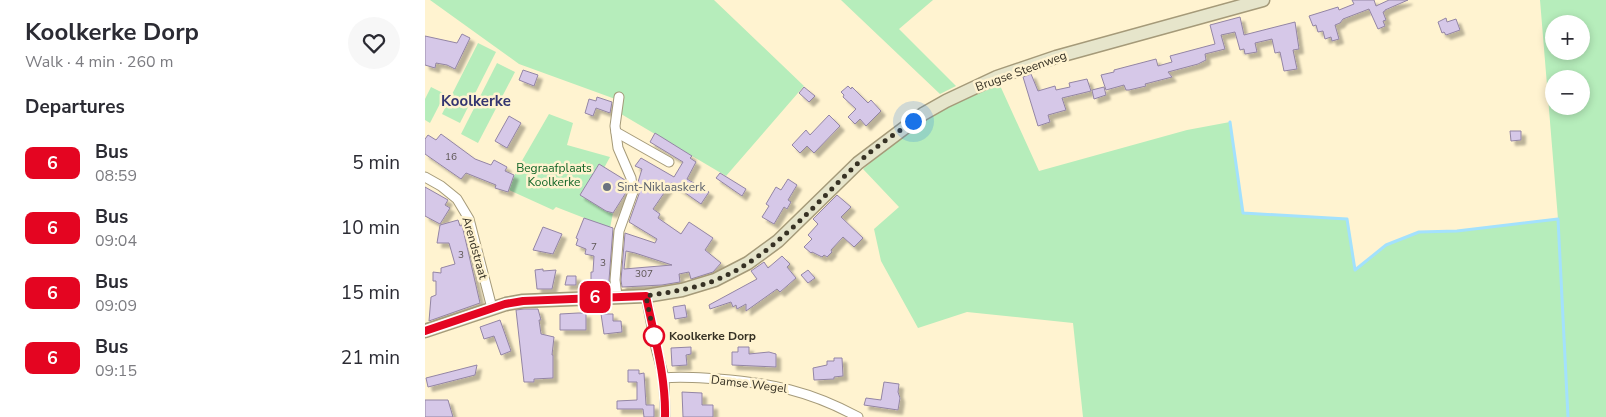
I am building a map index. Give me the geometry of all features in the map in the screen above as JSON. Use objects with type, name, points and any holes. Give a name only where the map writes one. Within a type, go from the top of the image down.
[{"type":"main road","name":"Brugse Steenweg","points":[[425,331],[492,308],[523,301],[646,296],[682,290],[715,280],[748,263],[778,241],[858,163],[916,119],[946,101],[997,77],[1056,57],[1263,0]]},
{"type":"street","points":[[617,296],[615,280],[619,231],[633,192],[629,173],[619,148],[615,126],[619,97]]},
{"type":"street","points":[[616,132],[669,162]]},
{"type":"street","name":"Arendstraat","points":[[425,176],[457,199],[469,219],[492,308]]},
{"type":"street","points":[[646,296],[664,378],[665,417]]},
{"type":"street","name":"Damse Wegel","points":[[664,378],[731,380],[781,386],[827,401],[858,417]]},
{"type":"green space","points":[[430,0],[714,0],[804,86],[726,176],[616,111],[618,100],[519,64]]},
{"type":"green space","points":[[841,0],[933,0],[899,29],[956,86],[940,94]]},
{"type":"green space","points":[[1540,0],[1606,0],[1606,417],[1083,417],[1073,323],[967,312],[918,328],[881,261],[874,229],[899,207],[863,169],[926,117],[998,81],[1039,171],[1187,130],[1230,122],[1243,213],[1347,219],[1356,270],[1386,245],[1419,232],[1457,231],[1558,219],[1549,115],[1590,115],[1590,70],[1546,70]]},
{"type":"green space","points":[[478,43],[496,52],[460,123],[442,114]]},
{"type":"green space","points":[[497,63],[515,72],[478,143],[461,134]]},
{"type":"green space","points":[[431,87],[445,94],[430,123],[425,120],[425,99]]},
{"type":"green space","name":"Begraafplaats Koolkerke","points":[[549,114],[573,123],[567,145],[610,157],[604,168],[599,164],[580,195],[606,211],[608,210],[613,213],[610,228],[556,207],[553,210],[509,190],[516,171]]},
{"type":"building","points":[[1352,0],[1374,0],[1376,6],[1389,0],[1408,0],[1383,12],[1386,20],[1383,21],[1385,26],[1378,29],[1369,9],[1343,19],[1335,25],[1339,39],[1332,41],[1331,37],[1325,39],[1323,31],[1318,32],[1316,25],[1313,26],[1309,16],[1338,7],[1339,10],[1354,4]]},
{"type":"building","points":[[1240,17],[1244,35],[1295,22],[1299,49],[1293,50],[1297,69],[1284,71],[1280,52],[1275,53],[1272,39],[1255,43],[1257,52],[1245,54],[1244,49],[1240,50],[1235,32],[1221,35],[1225,49],[1205,54],[1206,60],[1198,64],[1168,72],[1172,77],[1129,90],[1126,90],[1124,85],[1106,90],[1101,75],[1156,59],[1158,66],[1172,62],[1170,56],[1215,44],[1210,25]]},
{"type":"building","points":[[1446,18],[1447,22],[1456,19],[1460,30],[1446,35],[1444,32],[1442,33],[1438,22]]},
{"type":"building","points":[[462,34],[470,38],[455,69],[436,63],[435,68],[425,65],[425,36],[457,43]]},
{"type":"building","points":[[523,70],[538,75],[534,86],[519,80]]},
{"type":"building","points":[[1031,74],[1038,91],[1055,86],[1056,90],[1070,87],[1069,83],[1087,79],[1091,91],[1062,98],[1066,110],[1048,115],[1050,122],[1038,126],[1023,77]]},
{"type":"building","points":[[848,86],[851,89],[852,87],[868,103],[871,100],[881,111],[866,126],[860,119],[855,124],[848,117],[856,109],[843,97],[844,95],[841,92]]},
{"type":"building","points":[[804,87],[815,96],[809,102],[799,93]]},
{"type":"building","points":[[1104,87],[1106,95],[1094,99],[1092,90]]},
{"type":"building","points":[[597,97],[612,102],[610,113],[596,108],[593,116],[585,113],[589,99],[596,101]]},
{"type":"building","points":[[829,115],[840,126],[814,153],[807,146],[800,153],[792,145],[806,130],[810,135]]},
{"type":"building","points":[[509,116],[521,123],[507,148],[495,141]]},
{"type":"building","points":[[1510,131],[1521,131],[1521,140],[1511,141]]},
{"type":"building","points":[[655,133],[692,156],[690,158],[696,162],[687,179],[709,192],[701,204],[671,183],[653,209],[660,214],[658,218],[681,234],[689,222],[713,238],[705,250],[721,263],[713,272],[691,279],[689,272],[679,274],[680,282],[622,287],[625,233],[655,243],[657,239],[629,222],[639,194],[638,182],[642,169],[635,166],[641,158],[674,177],[683,162],[650,142]],"holes":[[[626,251],[672,265],[624,269]]]},
{"type":"building","points":[[441,134],[475,159],[491,165],[494,160],[507,167],[505,171],[514,175],[508,192],[495,188],[496,185],[466,173],[461,179],[425,154],[425,139],[428,135],[436,140]]},
{"type":"building","name":"Sint-Niklaaskerk","points":[[599,164],[625,180],[627,191],[613,213],[606,211],[580,195]]},
{"type":"building","points":[[720,173],[746,189],[742,196],[716,178]]},
{"type":"building","points":[[788,179],[797,185],[788,200],[791,202],[787,209],[784,207],[774,224],[762,217],[769,206],[766,204],[776,187],[781,190]]},
{"type":"building","points":[[425,187],[448,200],[445,205],[450,208],[440,224],[425,216]]},
{"type":"building","points":[[837,195],[851,207],[841,217],[863,238],[854,247],[843,237],[827,257],[824,255],[822,257],[811,253],[804,247],[812,239],[808,235],[818,224],[813,219]]},
{"type":"building","points":[[584,218],[613,228],[610,288],[594,288],[594,281],[591,281],[591,272],[593,272],[594,256],[585,254],[586,249],[576,245],[578,239],[576,238]]},
{"type":"building","points":[[458,220],[460,226],[462,225],[480,303],[429,321],[431,297],[436,295],[436,281],[433,281],[433,272],[441,273],[441,268],[455,264],[449,243],[437,243],[440,225]]},
{"type":"building","points":[[543,227],[562,234],[553,254],[533,250]]},
{"type":"building","points":[[782,256],[790,264],[787,267],[796,278],[780,292],[777,289],[746,311],[746,304],[737,309],[736,305],[733,307],[731,302],[710,309],[709,305],[757,279],[751,271],[764,262],[768,268]]},
{"type":"building","points":[[543,269],[543,271],[556,270],[552,289],[537,289],[535,270]]},
{"type":"building","points":[[808,270],[815,278],[808,283],[801,275]]},
{"type":"building","points":[[567,276],[576,276],[576,285],[565,285]]},
{"type":"building","points":[[685,305],[687,317],[675,319],[673,307]]},
{"type":"building","points":[[538,309],[541,320],[539,320],[541,334],[554,337],[552,355],[553,378],[534,379],[534,382],[524,382],[516,310]]},
{"type":"building","points":[[586,313],[586,330],[560,330],[560,314]]},
{"type":"building","points":[[601,314],[613,314],[613,321],[621,321],[622,332],[604,334]]},
{"type":"building","points":[[500,320],[511,351],[501,355],[494,336],[484,339],[480,327]]},
{"type":"building","points":[[691,347],[691,354],[686,355],[687,365],[672,366],[671,348]]},
{"type":"building","points":[[738,347],[749,347],[749,354],[769,352],[776,354],[776,367],[732,365],[732,352],[738,352]]},
{"type":"building","points":[[834,358],[842,358],[843,376],[834,377],[834,379],[814,380],[813,368],[827,365],[827,361],[834,361]]},
{"type":"building","points":[[477,365],[475,375],[428,387],[426,378]]},
{"type":"building","points":[[628,370],[639,370],[639,374],[644,373],[646,405],[654,405],[654,417],[644,417],[643,409],[617,409],[617,401],[637,400],[637,382],[628,382]]},
{"type":"building","points":[[884,382],[899,384],[898,392],[900,398],[898,410],[864,405],[866,398],[881,400]]},
{"type":"building","points":[[682,392],[702,393],[702,405],[713,405],[713,417],[683,417]]},
{"type":"building","points":[[425,400],[448,400],[453,417],[425,417]]},
{"type":"waterway","points":[[1230,122],[1243,213],[1347,219],[1355,270],[1386,245],[1419,232],[1457,231],[1558,219],[1568,417]]},
{"type":"bus line","name":"6","points":[[425,331],[505,304],[523,301],[607,296],[646,296],[664,378],[665,417]]},
{"type":"place","name":"Sint-Niklaaskerk","points":[[607,187]]},
{"type":"place","name":"Koolkerke Dorp","points":[[654,336]]},
{"type":"district","name":"Koolkerke","points":[[476,101]]},
{"type":"route","points":[[654,336],[646,296],[682,290],[715,280],[748,263],[778,241],[858,163],[913,121]]}]
